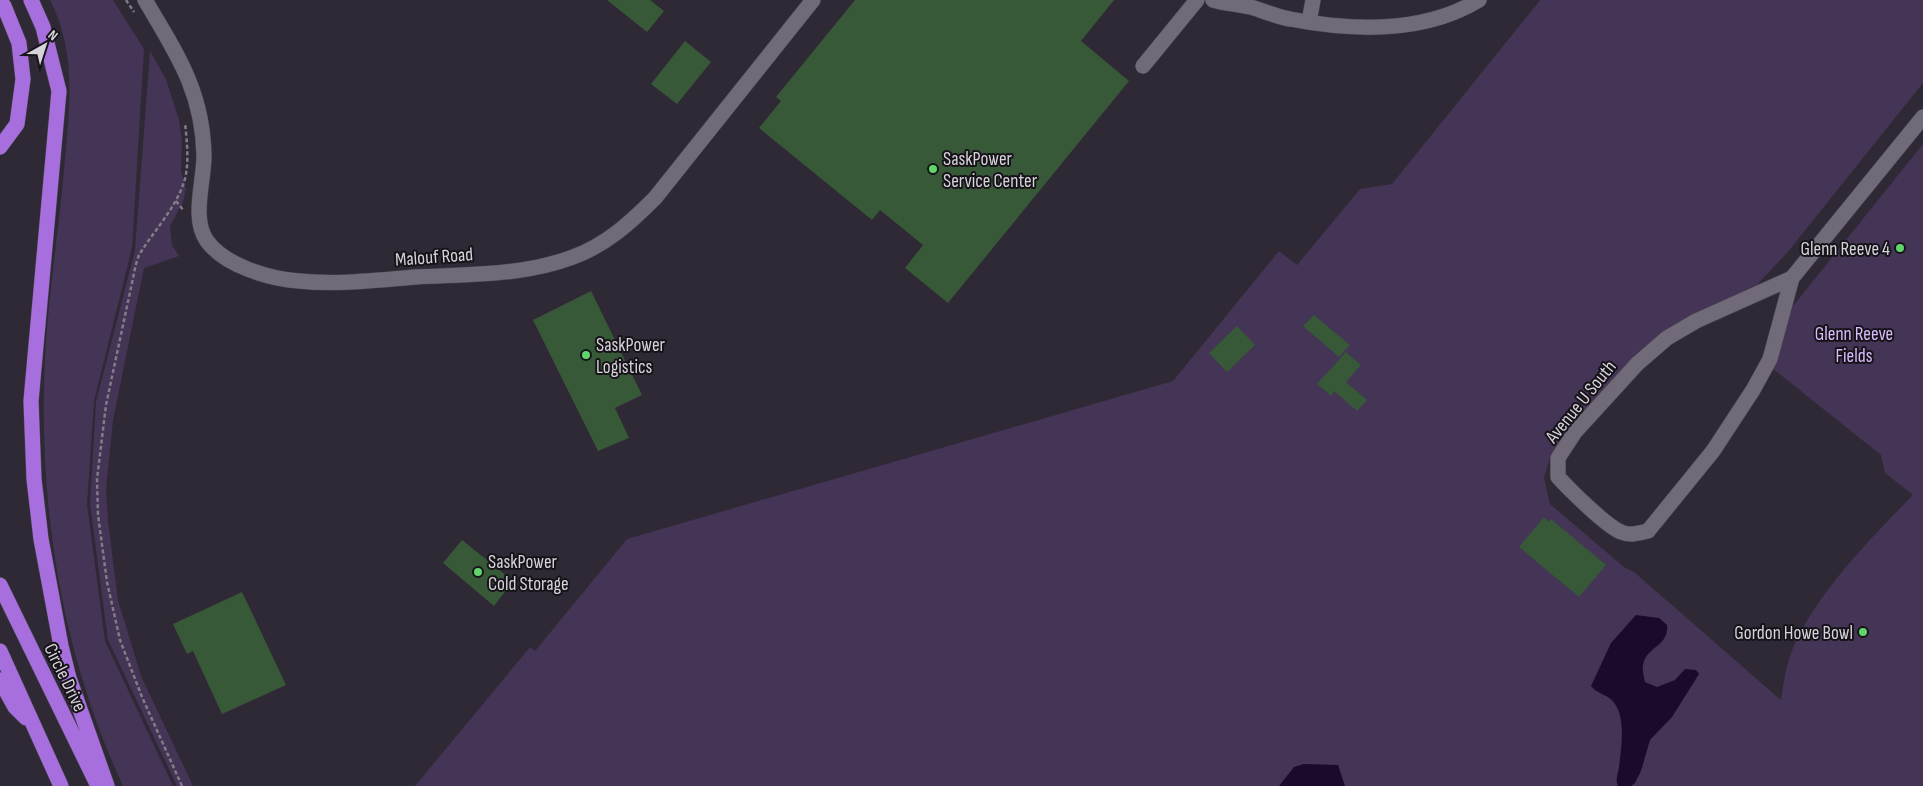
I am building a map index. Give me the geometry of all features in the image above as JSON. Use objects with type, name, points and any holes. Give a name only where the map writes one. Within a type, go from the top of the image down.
[{"type":"highway","points":[[31,0],[43,27],[59,91],[31,401],[34,479],[47,573],[61,646],[69,678],[107,786]]},
{"type":"highway","points":[[0,1],[4,6],[19,44],[23,79],[17,124],[0,147]]},
{"type":"highway","name":"Circle Drive","points":[[0,585],[98,786]]},
{"type":"highway","points":[[0,651],[30,722],[61,786]]},
{"type":"highway","points":[[0,680],[15,707],[30,722]]},
{"type":"street","name":"Malouf Road","points":[[145,0],[177,54],[198,102],[204,143],[200,206],[201,232],[219,254],[237,263],[277,278],[328,283],[507,272],[539,267],[572,258],[596,247],[630,224],[655,198],[813,0]]},
{"type":"street","points":[[1143,66],[1197,0]]},
{"type":"street","points":[[1213,0],[1247,4],[1288,19],[1353,28],[1407,25],[1449,6],[1464,9],[1479,0]]},
{"type":"street","points":[[1309,22],[1313,0]]},
{"type":"street","name":"Avenue U South","points":[[1792,278],[1696,322],[1667,338],[1637,364],[1576,432],[1558,458],[1558,477],[1574,494],[1620,532],[1635,534],[1648,531],[1714,451],[1753,390],[1770,359],[1792,278],[1923,117]]},
{"type":"path","points":[[126,0],[136,16]]},
{"type":"path","points":[[182,786],[142,697],[120,640],[107,582],[98,515],[97,479],[110,382],[136,264],[139,255],[176,201],[184,184],[187,164],[184,119]]},
{"type":"green space","points":[[50,0],[113,0],[144,49],[132,248],[94,401],[87,504],[105,641],[173,786],[123,786],[101,733],[83,680],[68,625],[57,569],[49,512],[45,456],[44,399],[46,342],[68,126],[69,83],[65,41]]},
{"type":"green space","name":"Glenn Reeve Fields","points":[[1540,0],[1923,0],[1923,83],[1787,253],[1751,291],[1693,315],[1641,350],[1551,454],[1544,478],[1550,504],[1624,567],[1634,572],[1781,700],[1789,659],[1810,615],[1860,550],[1913,495],[1885,473],[1881,455],[1772,368],[1793,306],[1923,144],[1923,786],[415,786],[530,647],[535,651],[627,539],[1173,381],[1279,251],[1297,265],[1360,189],[1392,184]]},
{"type":"green space","points":[[150,51],[166,79],[179,120],[182,141],[181,171],[186,189],[183,202],[170,226],[172,245],[179,256],[144,268],[113,420],[106,489],[118,600],[141,676],[193,786],[177,786],[108,640],[90,504],[96,402],[135,250]]},
{"type":"shaded area","points":[[1636,615],[1659,618],[1667,625],[1665,638],[1645,659],[1643,669],[1645,682],[1657,687],[1675,680],[1685,669],[1696,670],[1699,674],[1672,717],[1650,740],[1641,771],[1635,783],[1631,786],[1618,786],[1617,779],[1622,735],[1621,718],[1613,701],[1591,686],[1611,643]]},
{"type":"shaded area","points":[[1304,764],[1338,765],[1345,786],[1279,786],[1294,767]]},
{"type":"building","points":[[607,0],[650,0],[664,11],[647,32]]},
{"type":"building","name":"SaskPower Service Center","points":[[855,0],[1114,0],[1081,41],[1129,81],[948,303],[905,268],[923,245],[880,210],[872,220],[759,128],[781,101],[776,97]]},
{"type":"building","points":[[685,41],[711,62],[677,104],[651,84]]},
{"type":"building","name":"SaskPower Logistics","points":[[591,291],[642,395],[615,408],[629,438],[598,451],[533,320]]},
{"type":"building","points":[[1314,315],[1350,345],[1339,357],[1303,326]]},
{"type":"building","points":[[1237,326],[1255,345],[1227,372],[1209,353]]},
{"type":"building","points":[[1346,352],[1361,365],[1346,382],[1367,400],[1357,411],[1334,391],[1331,396],[1317,384]]},
{"type":"building","points":[[1544,517],[1549,522],[1551,519],[1606,565],[1579,597],[1519,547]]},
{"type":"building","name":"SaskPower Cold Storage","points":[[462,540],[513,581],[494,606],[443,563]]},
{"type":"building","points":[[242,592],[286,685],[222,714],[193,651],[187,654],[173,624]]},
{"type":"place","name":"SaskPower Service Center","points":[[933,169]]},
{"type":"place","name":"Glenn Reeve 4","points":[[1900,248]]},
{"type":"place","name":"SaskPower Logistics","points":[[586,355]]},
{"type":"place","name":"SaskPower Cold Storage","points":[[478,572]]},
{"type":"place","name":"Gordon Howe Bowl","points":[[1863,632]]}]
